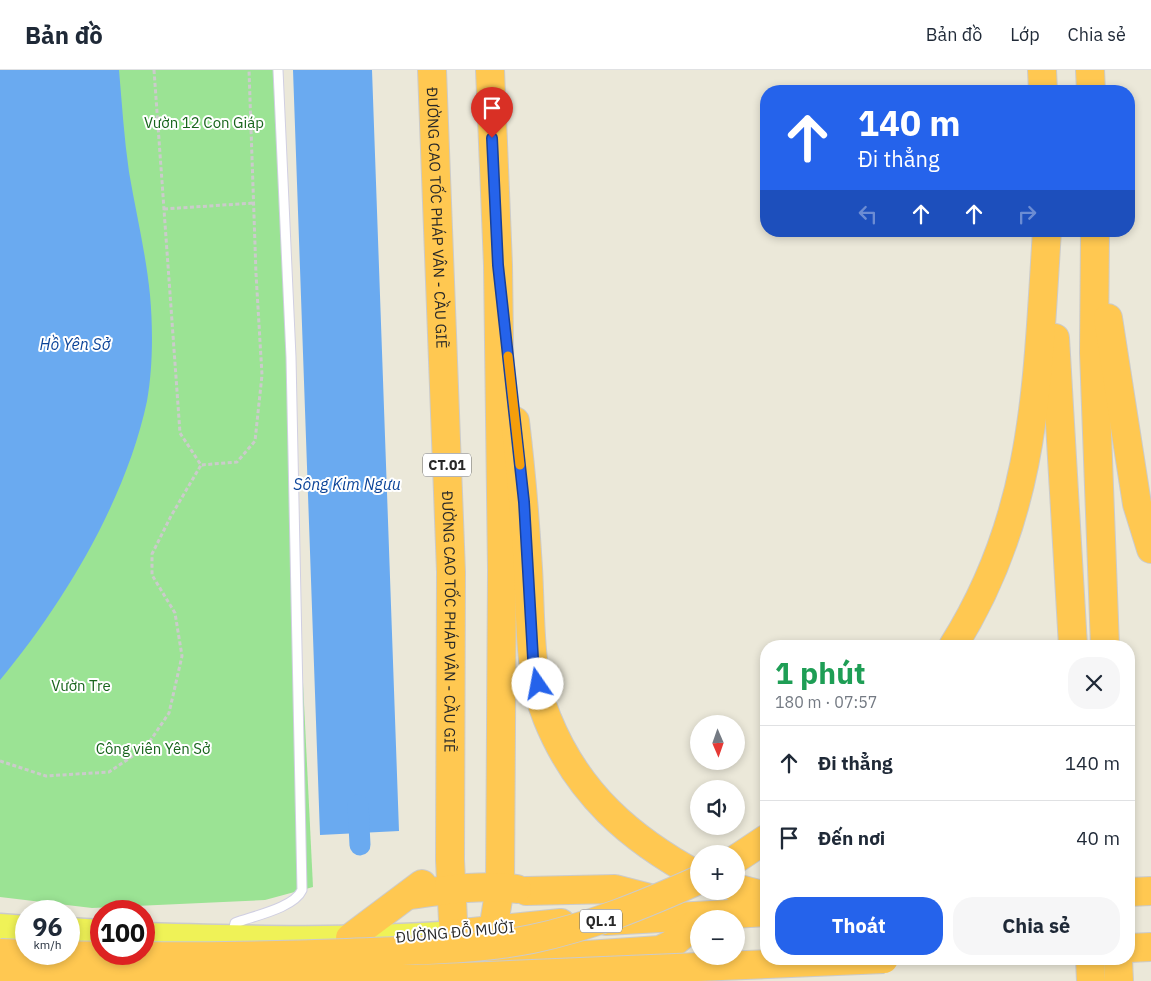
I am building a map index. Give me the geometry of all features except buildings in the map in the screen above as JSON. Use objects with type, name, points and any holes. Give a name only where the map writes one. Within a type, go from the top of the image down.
[{"type":"highway","name":"ĐƯỜNG CAO TỐC PHÁP VÂN - CẦU GIẼ","points":[[432,70],[451,572],[450,889],[456,981]]},
{"type":"highway","points":[[490,70],[498,265],[502,570],[513,889],[495,918],[498,971],[660,950],[672,944],[690,928]]},
{"type":"highway","points":[[492,119],[496,70]]},
{"type":"highway","points":[[1042,70],[1043,85]]},
{"type":"highway","points":[[1090,70],[1091,85]]},
{"type":"highway","points":[[957,640],[981,599],[1000,555],[1026,464],[1036,400],[1048,237]]},
{"type":"highway","points":[[1048,237],[1073,640]]},
{"type":"highway","points":[[1096,237],[1094,353],[1105,640]]},
{"type":"highway","points":[[1097,237],[1135,494],[1151,549]]},
{"type":"highway","points":[[498,265],[524,502],[533,658],[546,717],[566,759],[599,802],[630,833],[690,873]]},
{"type":"highway","points":[[745,853],[760,843]]},
{"type":"highway","points":[[350,938],[410,895],[450,860]]},
{"type":"highway","points":[[0,953],[102,958],[256,956],[478,948],[592,924],[690,882]]},
{"type":"highway","points":[[410,895],[450,889],[615,888],[690,914]]},
{"type":"highway","points":[[513,889],[580,922]]},
{"type":"highway","points":[[745,890],[760,894]]},
{"type":"highway","name":"ĐƯỜNG ĐỖ MƯỜI","points":[[745,914],[760,913]]},
{"type":"highway","name":"ĐƯỜNG ĐỖ MƯỜI","points":[[453,934],[580,922],[690,918]]},
{"type":"highway","points":[[1135,948],[1151,947]]},
{"type":"highway","points":[[0,972],[104,978],[418,979],[760,964]]},
{"type":"highway","points":[[1090,965],[1091,981]]},
{"type":"highway","points":[[1118,965],[1119,981]]},
{"type":"main road","points":[[0,927],[15,928]]},
{"type":"main road","name":"ĐƯỜNG ĐỖ MƯỜI","points":[[155,936],[399,938],[453,934]]},
{"type":"main road","points":[[118,965],[123,981]]},
{"type":"lane","points":[[232,938],[235,923],[290,903],[300,896],[302,890],[291,357],[278,70]]},
{"type":"path","points":[[154,70],[180,433],[201,464]]},
{"type":"path","points":[[201,464],[237,462],[255,441],[262,376],[249,70]]},
{"type":"path","points":[[164,209],[254,203]]},
{"type":"path","points":[[0,760],[46,776],[109,772],[146,747],[169,713],[182,656],[175,613],[152,576],[152,554],[201,464]]},
{"type":"green space","name":"Công viên Yên Sở","points":[[0,70],[273,70],[313,887],[265,900],[155,905],[155,900],[90,900],[90,908],[80,907],[80,900],[25,900],[0,897]]},
{"type":"water","name":"Hồ Yên Sở","points":[[0,70],[119,70],[124,134],[148,280],[152,334],[147,401],[124,476],[90,549],[69,584],[24,650],[0,680]]},
{"type":"water","name":"Sông Kim Ngưu","points":[[293,70],[372,70],[399,831],[320,835]]},
{"type":"waterway","name":"Sông Kim Ngưu","points":[[358,805],[360,845]]},
{"type":"slow traffic","points":[[508,356],[520,465]]},
{"type":"route","points":[[492,138],[498,265],[524,502],[533,658],[538,684]]},
{"type":"park label","name":"Vườn 12 Con Giáp","points":[[204,122]]},
{"type":"park label","name":"Vườn Tre","points":[[81,685]]}]
